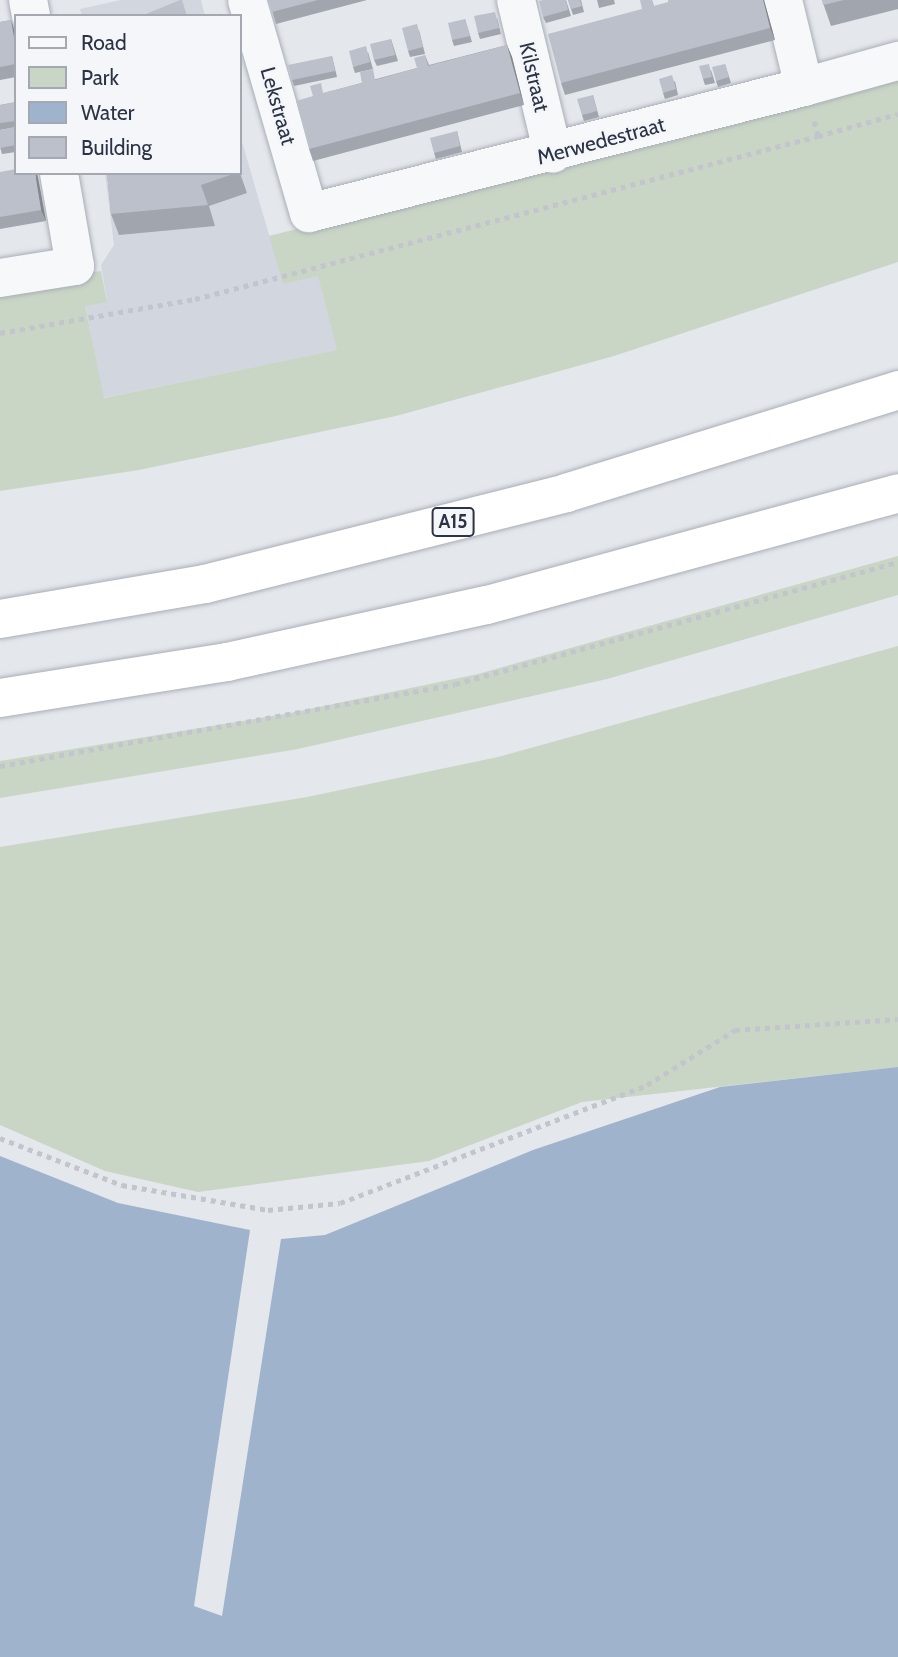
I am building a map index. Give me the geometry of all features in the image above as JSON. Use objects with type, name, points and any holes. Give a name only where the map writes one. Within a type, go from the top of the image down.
[{"type":"highway","name":"A15","points":[[0,619],[205,584],[565,494],[898,390]]},
{"type":"highway","points":[[0,698],[227,662],[473,608],[898,493]]},
{"type":"street","name":"Lekstraat","points":[[247,0],[309,213]]},
{"type":"street","name":"Kilstraat","points":[[516,0],[553,154]]},
{"type":"street","points":[[783,0],[804,87]]},
{"type":"street","name":"Merwedestraat","points":[[309,213],[553,154],[898,61]]},
{"type":"street","points":[[0,278],[75,266],[59,175]]},
{"type":"path","points":[[804,87],[818,136]]},
{"type":"path","points":[[0,333],[195,299],[898,114]]},
{"type":"path","points":[[0,766],[455,684],[898,562]]},
{"type":"path","points":[[0,1139],[122,1185],[268,1210],[340,1203],[647,1085],[735,1030],[898,1019]]},
{"type":"shaded area","points":[[121,0],[201,0],[204,14],[81,14],[80,9]]},
{"type":"shaded area","points":[[242,142],[283,283],[318,275],[338,350],[103,398],[85,305],[107,301],[101,265],[114,245],[105,175],[242,175]]},
{"type":"green space","points":[[898,77],[898,262],[614,356],[396,416],[139,470],[0,491],[0,287],[101,271],[107,302],[85,306],[104,398],[337,350],[318,276],[283,284],[269,236]]},
{"type":"green space","points":[[898,556],[898,595],[607,679],[298,749],[0,798],[0,761],[290,713],[478,674]]},
{"type":"green space","points":[[898,646],[898,1067],[582,1102],[429,1161],[198,1192],[105,1171],[0,1125],[0,847],[307,797],[498,757]]},
{"type":"water","points":[[898,1067],[898,1657],[0,1657],[0,1156],[118,1203],[250,1230],[194,1606],[222,1616],[281,1239],[325,1235],[533,1150],[720,1087]]},
{"type":"building","points":[[182,0],[186,14],[146,14]]},
{"type":"building","points":[[269,0],[318,0],[272,12]]},
{"type":"building","points":[[566,0],[568,10],[543,17],[539,1]]},
{"type":"building","points":[[568,0],[580,0],[582,6],[571,9]]},
{"type":"building","points":[[640,0],[652,0],[654,6],[668,0],[763,0],[770,28],[561,83],[548,34],[642,9]]},
{"type":"building","points":[[822,0],[844,0],[823,5]]},
{"type":"building","points":[[495,12],[499,28],[478,33],[474,16]]},
{"type":"building","points":[[465,19],[470,36],[452,40],[448,23]]},
{"type":"building","points":[[11,20],[14,64],[0,67],[0,22]]},
{"type":"building","points":[[417,24],[423,47],[408,51],[402,28]]},
{"type":"building","points":[[391,39],[395,55],[374,60],[370,44]]},
{"type":"building","points":[[507,45],[520,93],[309,149],[296,101],[313,96],[310,86],[321,83],[323,93],[362,83],[360,72],[373,69],[375,80],[417,68],[414,58],[425,55],[428,66]]},
{"type":"building","points":[[366,46],[370,62],[353,67],[349,51]]},
{"type":"building","points":[[332,56],[335,71],[292,80],[288,65]]},
{"type":"building","points":[[709,64],[712,77],[703,79],[699,66]]},
{"type":"building","points":[[725,64],[729,77],[716,81],[712,67]]},
{"type":"building","points":[[672,75],[676,89],[663,93],[659,79]]},
{"type":"building","points":[[593,95],[597,111],[582,115],[577,99]]},
{"type":"building","points":[[14,102],[14,121],[0,123],[0,105]]},
{"type":"building","points":[[14,127],[14,145],[0,148],[0,130]]},
{"type":"building","points":[[457,131],[460,146],[434,153],[430,138]]},
{"type":"building","points":[[14,169],[14,175],[35,175],[41,210],[0,217],[0,172]]},
{"type":"building","points":[[107,175],[230,175],[201,185],[208,205],[111,214]]}]
